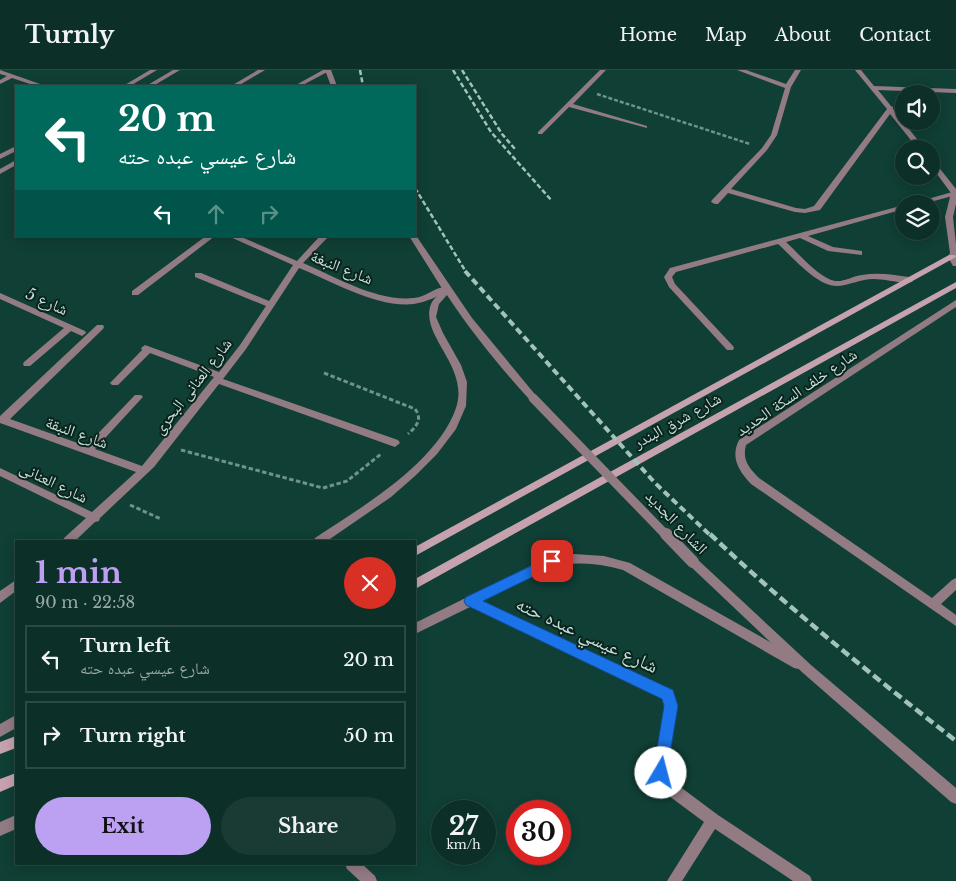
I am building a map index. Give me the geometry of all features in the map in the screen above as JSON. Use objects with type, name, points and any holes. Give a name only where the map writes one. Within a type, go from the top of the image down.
[{"type":"main road","name":"شارع شرق البندر","points":[[416,551],[954,256]]},
{"type":"main road","name":"شارع شرق البندر","points":[[416,583],[956,285]]},
{"type":"main road","points":[[0,748],[15,742]]},
{"type":"main road","points":[[0,786],[15,779]]},
{"type":"street","points":[[128,85],[154,70]]},
{"type":"street","points":[[151,85],[177,70]]},
{"type":"street","points":[[236,85],[262,70]]},
{"type":"street","points":[[299,85],[328,70],[334,85]]},
{"type":"street","points":[[540,133],[603,70]]},
{"type":"street","points":[[740,70],[788,87]]},
{"type":"street","points":[[715,202],[765,149],[774,135],[788,87],[798,70]]},
{"type":"street","points":[[858,70],[891,108],[915,140]]},
{"type":"street","points":[[0,72],[38,85]]},
{"type":"street","points":[[0,82],[12,76]]},
{"type":"street","points":[[874,88],[956,91]]},
{"type":"street","points":[[569,105],[645,127]]},
{"type":"street","points":[[726,190],[795,210],[804,211],[817,208],[891,108]]},
{"type":"street","points":[[0,156],[15,148]]},
{"type":"street","points":[[0,172],[15,163]]},
{"type":"street","points":[[940,173],[956,193]]},
{"type":"street","points":[[940,197],[956,193]]},
{"type":"street","points":[[954,256],[949,217],[956,193]]},
{"type":"street","points":[[730,348],[672,285],[670,274],[677,268],[895,208]]},
{"type":"street","points":[[800,234],[831,249],[859,253]]},
{"type":"street","points":[[135,293],[210,237]]},
{"type":"street","name":"شارع النبغة","points":[[234,237],[364,293],[388,300],[414,301],[430,297],[445,290]]},
{"type":"street","name":"شارع العنانى البحرى","points":[[69,540],[144,471],[166,446],[219,378],[297,265],[323,237]]},
{"type":"street","name":"الشارع الجديد","points":[[414,237],[445,290],[493,355],[533,398],[693,562],[807,669],[956,796]]},
{"type":"street","points":[[779,240],[825,279],[834,283],[845,283],[861,277],[872,276],[909,280]]},
{"type":"street","points":[[198,275],[270,304]]},
{"type":"street","points":[[320,540],[410,474],[443,443],[453,428],[460,413],[463,384],[460,370],[432,317],[435,303],[445,290]]},
{"type":"street","name":"شارع 5","points":[[0,296],[82,334]]},
{"type":"street","name":"شارع خلف السكة الحديد","points":[[956,304],[742,443],[739,452],[740,462],[755,481],[956,620]]},
{"type":"street","points":[[2,420],[100,327]]},
{"type":"street","points":[[27,364],[69,328]]},
{"type":"street","points":[[115,382],[146,349],[394,443]]},
{"type":"street","points":[[87,451],[138,397]]},
{"type":"street","name":"شارع النبقة","points":[[2,420],[144,471]]},
{"type":"street","name":"شارع العنانى","points":[[0,472],[95,518]]},
{"type":"street","points":[[416,628],[542,565],[562,558],[605,559],[626,566],[807,669]]},
{"type":"street","points":[[933,605],[956,583]]},
{"type":"street","points":[[0,598],[15,586]]},
{"type":"street","name":"شارع عيسي عبده حته","points":[[470,601],[668,695],[671,706],[661,767],[662,779],[666,785],[713,820],[805,881]]},
{"type":"street","points":[[0,731],[15,722]]},
{"type":"street","points":[[674,881],[713,820]]},
{"type":"street","points":[[0,830],[15,822]]},
{"type":"street","points":[[353,865],[370,881]]},
{"type":"path","points":[[583,90],[765,149]]},
{"type":"path","points":[[166,446],[323,488],[331,489],[339,486],[415,428],[419,420],[419,413],[415,408],[324,373]]},
{"type":"path","points":[[116,498],[161,519]]},
{"type":"railway","points":[[360,70],[363,85]]},
{"type":"railway","points":[[453,70],[491,132],[552,201]]},
{"type":"railway","points":[[462,70],[502,134],[515,149]]},
{"type":"railway","points":[[416,190],[466,272]]},
{"type":"railway","points":[[465,271],[655,483],[711,536]]},
{"type":"railway","points":[[710,534],[800,615],[956,741]]},
{"type":"route","points":[[552,561],[470,601],[660,689],[668,695],[671,700],[671,706],[661,773]]}]
